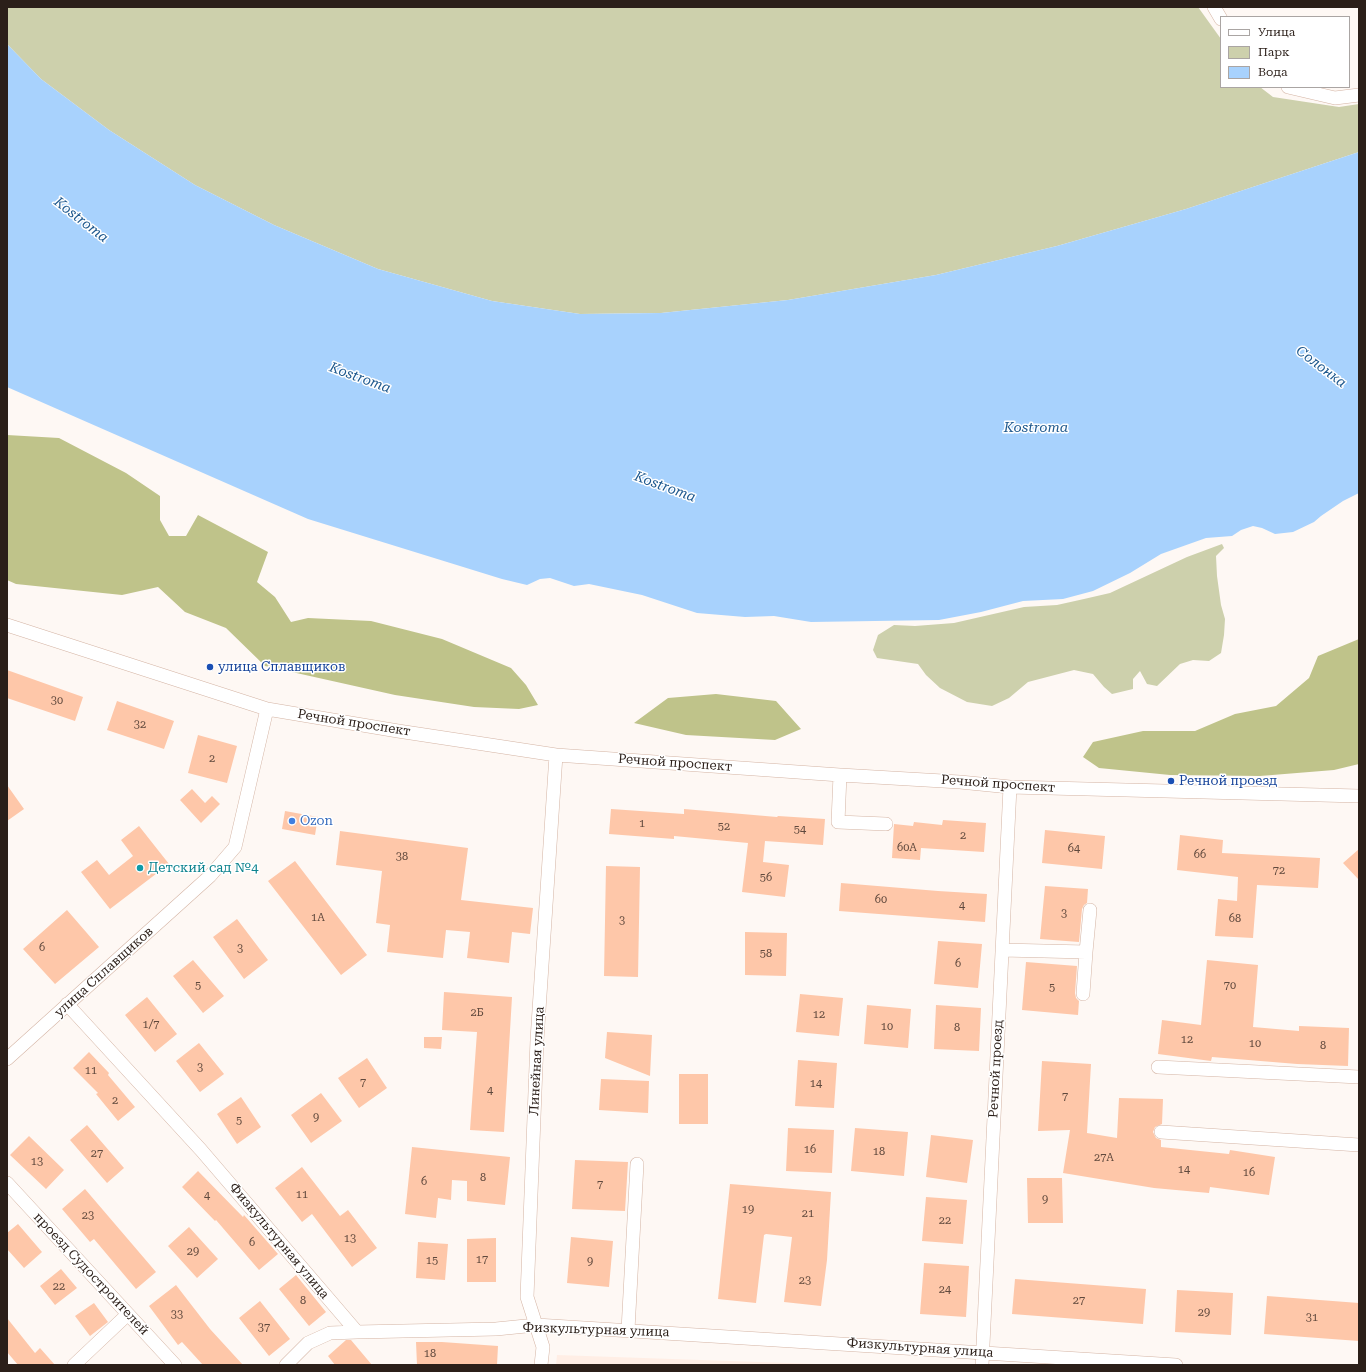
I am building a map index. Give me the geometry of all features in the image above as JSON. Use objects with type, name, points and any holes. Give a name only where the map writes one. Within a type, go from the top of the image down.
[{"type":"street","points":[[1214,7],[1220,17]]},
{"type":"street","points":[[1292,88],[1335,98],[1359,95]]},
{"type":"street","name":"Речной проспект","points":[[7,625],[268,709],[398,731],[556,755],[1010,786],[1359,796]]},
{"type":"street","name":"улица Сплавщиков","points":[[7,1059],[210,876],[235,848],[268,709]]},
{"type":"street","name":"Линейная улица","points":[[542,1365],[543,1347],[527,1297],[537,1040],[556,755]]},
{"type":"street","points":[[840,775],[838,822],[886,824]]},
{"type":"street","name":"Речной проезд","points":[[982,1358],[1010,786]]},
{"type":"street","points":[[1084,994],[1090,910]]},
{"type":"street","points":[[1002,950],[1086,952]]},
{"type":"street","name":"Физкультурная улица","points":[[67,1004],[201,1150],[357,1332],[496,1329],[536,1324],[982,1358],[1176,1365]]},
{"type":"street","points":[[1158,1067],[1359,1077]]},
{"type":"street","points":[[1161,1132],[1359,1146]]},
{"type":"street","points":[[628,1330],[637,1164]]},
{"type":"street","name":"проезд Судостроителей","points":[[7,1183],[175,1365]]},
{"type":"street","points":[[74,1365],[128,1314]]},
{"type":"street","points":[[286,1365],[308,1343],[330,1333],[357,1332]]},
{"type":"shaded area","points":[[557,1355],[845,1365],[556,1365]]},
{"type":"green space","points":[[7,7],[1198,7],[1220,38],[1220,88],[1261,88],[1273,97],[1339,107],[1359,104],[1359,152],[1186,209],[1057,246],[936,275],[788,300],[661,313],[580,314],[492,301],[378,269],[274,225],[195,185],[109,130],[41,79],[7,44]]},
{"type":"green space","points":[[7,435],[59,438],[126,473],[160,496],[160,520],[169,536],[186,536],[198,515],[268,552],[257,582],[275,597],[291,622],[308,618],[371,621],[442,639],[511,668],[526,685],[538,705],[519,709],[474,707],[395,695],[265,666],[226,628],[185,612],[158,587],[122,595],[16,584],[7,580]]},
{"type":"green space","points":[[1222,544],[1224,548],[1216,556],[1221,605],[1225,619],[1221,653],[1209,661],[1193,660],[1180,664],[1157,686],[1147,684],[1140,671],[1133,679],[1133,689],[1112,694],[1093,674],[1074,670],[1028,682],[1009,698],[992,706],[967,702],[940,688],[926,675],[918,664],[877,658],[873,650],[878,635],[894,625],[915,626],[954,623],[1024,607],[1057,605],[1110,593],[1187,557]]},
{"type":"green space","points":[[1359,639],[1359,764],[1334,770],[1260,776],[1170,775],[1099,768],[1083,757],[1093,742],[1143,731],[1195,731],[1235,714],[1276,706],[1309,678],[1318,656]]},
{"type":"green space","points":[[716,694],[776,701],[801,729],[775,740],[686,735],[634,723],[668,698]]},
{"type":"water","name":"Kostroma","points":[[7,44],[41,79],[109,130],[195,185],[274,225],[378,269],[492,301],[580,314],[661,313],[788,300],[936,275],[1057,246],[1186,209],[1359,152],[1359,493],[1343,501],[1314,522],[1293,532],[1275,534],[1253,526],[1241,530],[1232,536],[1206,538],[1161,554],[1130,573],[1093,591],[1063,599],[1023,601],[981,612],[939,620],[811,622],[774,616],[745,617],[697,613],[642,595],[589,584],[574,586],[550,578],[540,579],[527,585],[502,579],[308,519],[7,387]]},
{"type":"building","points":[[7,670],[83,697],[75,721],[7,698]]},
{"type":"building","points":[[117,701],[174,721],[164,749],[107,730]]},
{"type":"building","points":[[198,735],[237,746],[227,783],[188,773]]},
{"type":"building","points":[[7,785],[24,809],[7,821]]},
{"type":"building","points":[[192,789],[205,803],[212,796],[220,804],[201,823],[180,800]]},
{"type":"building","points":[[611,809],[684,814],[684,809],[777,817],[825,819],[823,845],[765,841],[763,862],[789,865],[785,897],[742,892],[748,843],[674,836],[674,839],[609,834]]},
{"type":"building","points":[[285,811],[318,817],[315,835],[282,829]]},
{"type":"building","points":[[943,820],[986,823],[984,852],[921,848],[920,860],[892,858],[894,824],[913,826],[914,822],[942,825]]},
{"type":"building","name":"Детский сад №4","points":[[139,826],[169,864],[110,909],[81,872],[97,860],[109,875],[133,856],[121,840]]},
{"type":"building","points":[[1045,830],[1105,836],[1102,869],[1042,863]]},
{"type":"building","points":[[340,831],[468,848],[461,900],[533,908],[530,934],[512,932],[509,963],[467,958],[470,932],[446,930],[443,958],[387,952],[390,925],[376,923],[382,871],[336,865]]},
{"type":"building","points":[[1180,835],[1223,840],[1222,853],[1320,858],[1318,888],[1257,885],[1253,938],[1215,936],[1218,899],[1237,901],[1238,877],[1177,870]]},
{"type":"building","points":[[1359,849],[1359,880],[1343,863]]},
{"type":"building","points":[[295,861],[367,955],[341,975],[268,881]]},
{"type":"building","points":[[606,866],[640,867],[638,977],[604,976]]},
{"type":"building","points":[[841,883],[987,894],[985,922],[839,911]]},
{"type":"building","points":[[1045,886],[1088,889],[1087,903],[1082,909],[1079,942],[1040,939]]},
{"type":"building","points":[[67,910],[99,947],[55,984],[23,949]]},
{"type":"building","points":[[237,919],[268,960],[244,979],[213,937]]},
{"type":"building","points":[[745,932],[787,933],[786,976],[745,975]]},
{"type":"building","points":[[938,941],[982,944],[978,988],[934,984]]},
{"type":"building","points":[[193,960],[224,996],[203,1013],[173,976]]},
{"type":"building","points":[[1207,960],[1258,965],[1253,1027],[1299,1031],[1299,1026],[1349,1028],[1348,1066],[1297,1064],[1212,1057],[1211,1061],[1158,1054],[1162,1020],[1201,1025]]},
{"type":"building","points":[[1026,962],[1077,966],[1075,993],[1076,998],[1079,1001],[1078,1015],[1022,1010]]},
{"type":"building","points":[[444,992],[512,997],[504,1132],[470,1130],[477,1032],[442,1030]]},
{"type":"building","points":[[800,994],[843,998],[839,1036],[796,1032]]},
{"type":"building","points":[[147,997],[177,1034],[155,1052],[125,1015]]},
{"type":"building","points":[[867,1005],[911,1009],[908,1048],[864,1044]]},
{"type":"building","points":[[936,1005],[981,1008],[979,1051],[934,1049]]},
{"type":"building","points":[[607,1032],[652,1035],[650,1076],[605,1058]]},
{"type":"building","points":[[424,1037],[442,1037],[441,1049],[424,1048]]},
{"type":"building","points":[[199,1043],[224,1074],[200,1092],[176,1061]]},
{"type":"building","points":[[89,1052],[109,1073],[108,1075],[135,1107],[118,1121],[96,1094],[98,1093],[73,1068]]},
{"type":"building","points":[[367,1058],[387,1088],[359,1108],[338,1078]]},
{"type":"building","points":[[798,1060],[837,1063],[834,1108],[795,1106]]},
{"type":"building","points":[[1042,1061],[1091,1064],[1087,1133],[1117,1138],[1119,1098],[1163,1099],[1162,1124],[1155,1127],[1153,1132],[1156,1138],[1161,1140],[1161,1147],[1229,1154],[1230,1150],[1275,1157],[1269,1195],[1210,1187],[1209,1193],[1154,1188],[1063,1173],[1070,1130],[1038,1131]]},
{"type":"building","points":[[679,1074],[708,1074],[708,1124],[679,1124]]},
{"type":"building","points":[[601,1079],[649,1081],[648,1113],[599,1110]]},
{"type":"building","points":[[321,1093],[342,1121],[311,1143],[291,1115]]},
{"type":"building","points":[[241,1097],[261,1127],[237,1144],[217,1114]]},
{"type":"building","points":[[87,1125],[124,1168],[107,1183],[70,1140]]},
{"type":"building","points":[[788,1128],[834,1130],[832,1173],[786,1171]]},
{"type":"building","points":[[855,1128],[908,1132],[904,1176],[851,1171]]},
{"type":"building","points":[[931,1135],[973,1140],[967,1183],[926,1177]]},
{"type":"building","points":[[29,1136],[64,1170],[46,1189],[10,1155]]},
{"type":"building","points":[[412,1147],[510,1157],[505,1205],[467,1201],[467,1181],[452,1180],[451,1200],[438,1198],[436,1218],[405,1214]]},
{"type":"building","points":[[575,1160],[628,1162],[625,1211],[572,1209]]},
{"type":"building","points":[[302,1167],[340,1216],[348,1210],[377,1248],[352,1267],[312,1214],[302,1222],[275,1188]]},
{"type":"building","points":[[198,1171],[243,1217],[244,1215],[278,1254],[259,1270],[216,1220],[215,1221],[182,1187]]},
{"type":"building","points":[[1027,1178],[1062,1178],[1063,1223],[1028,1223]]},
{"type":"building","points":[[730,1184],[831,1192],[827,1260],[821,1306],[784,1302],[792,1237],[766,1234],[764,1235],[756,1303],[718,1299]]},
{"type":"building","points":[[85,1189],[156,1272],[136,1289],[94,1239],[90,1242],[62,1209]]},
{"type":"building","points":[[926,1197],[967,1200],[963,1244],[922,1241]]},
{"type":"building","points":[[18,1224],[42,1252],[24,1268],[7,1249],[7,1233]]},
{"type":"building","points":[[189,1227],[218,1259],[197,1278],[168,1246]]},
{"type":"building","points":[[571,1237],[613,1241],[609,1287],[567,1283]]},
{"type":"building","points":[[496,1238],[496,1282],[467,1282],[467,1239]]},
{"type":"building","points":[[418,1242],[448,1244],[445,1280],[416,1278]]},
{"type":"building","points":[[924,1263],[969,1266],[966,1317],[920,1314]]},
{"type":"building","points":[[61,1269],[77,1288],[55,1305],[40,1286]]},
{"type":"building","points":[[296,1275],[326,1312],[309,1326],[279,1289]]},
{"type":"building","points":[[1015,1279],[1146,1289],[1143,1324],[1012,1314]]},
{"type":"building","points":[[176,1285],[210,1329],[243,1365],[203,1365],[182,1342],[178,1345],[149,1306]]},
{"type":"building","points":[[1177,1290],[1233,1293],[1231,1335],[1175,1332]]},
{"type":"building","points":[[1267,1296],[1359,1303],[1359,1341],[1264,1334]]},
{"type":"building","points":[[260,1301],[290,1339],[269,1356],[239,1318]]},
{"type":"building","points":[[94,1303],[108,1322],[90,1336],[75,1316]]},
{"type":"building","points":[[7,1318],[35,1353],[40,1348],[55,1365],[18,1365],[7,1352]]},
{"type":"building","points":[[346,1340],[351,1340],[372,1365],[335,1365],[328,1356]]},
{"type":"building","points":[[416,1342],[442,1342],[498,1346],[497,1365],[417,1365]]},
{"type":"place","name":"улица Сплавщиков","points":[[210,667]]},
{"type":"place","name":"Речной проезд","points":[[1171,781]]},
{"type":"place","name":"Ozon","points":[[292,821]]},
{"type":"place","name":"Детский сад №4","points":[[140,868]]},
{"type":"water label","name":"Солонка","points":[[1321,367]]}]
